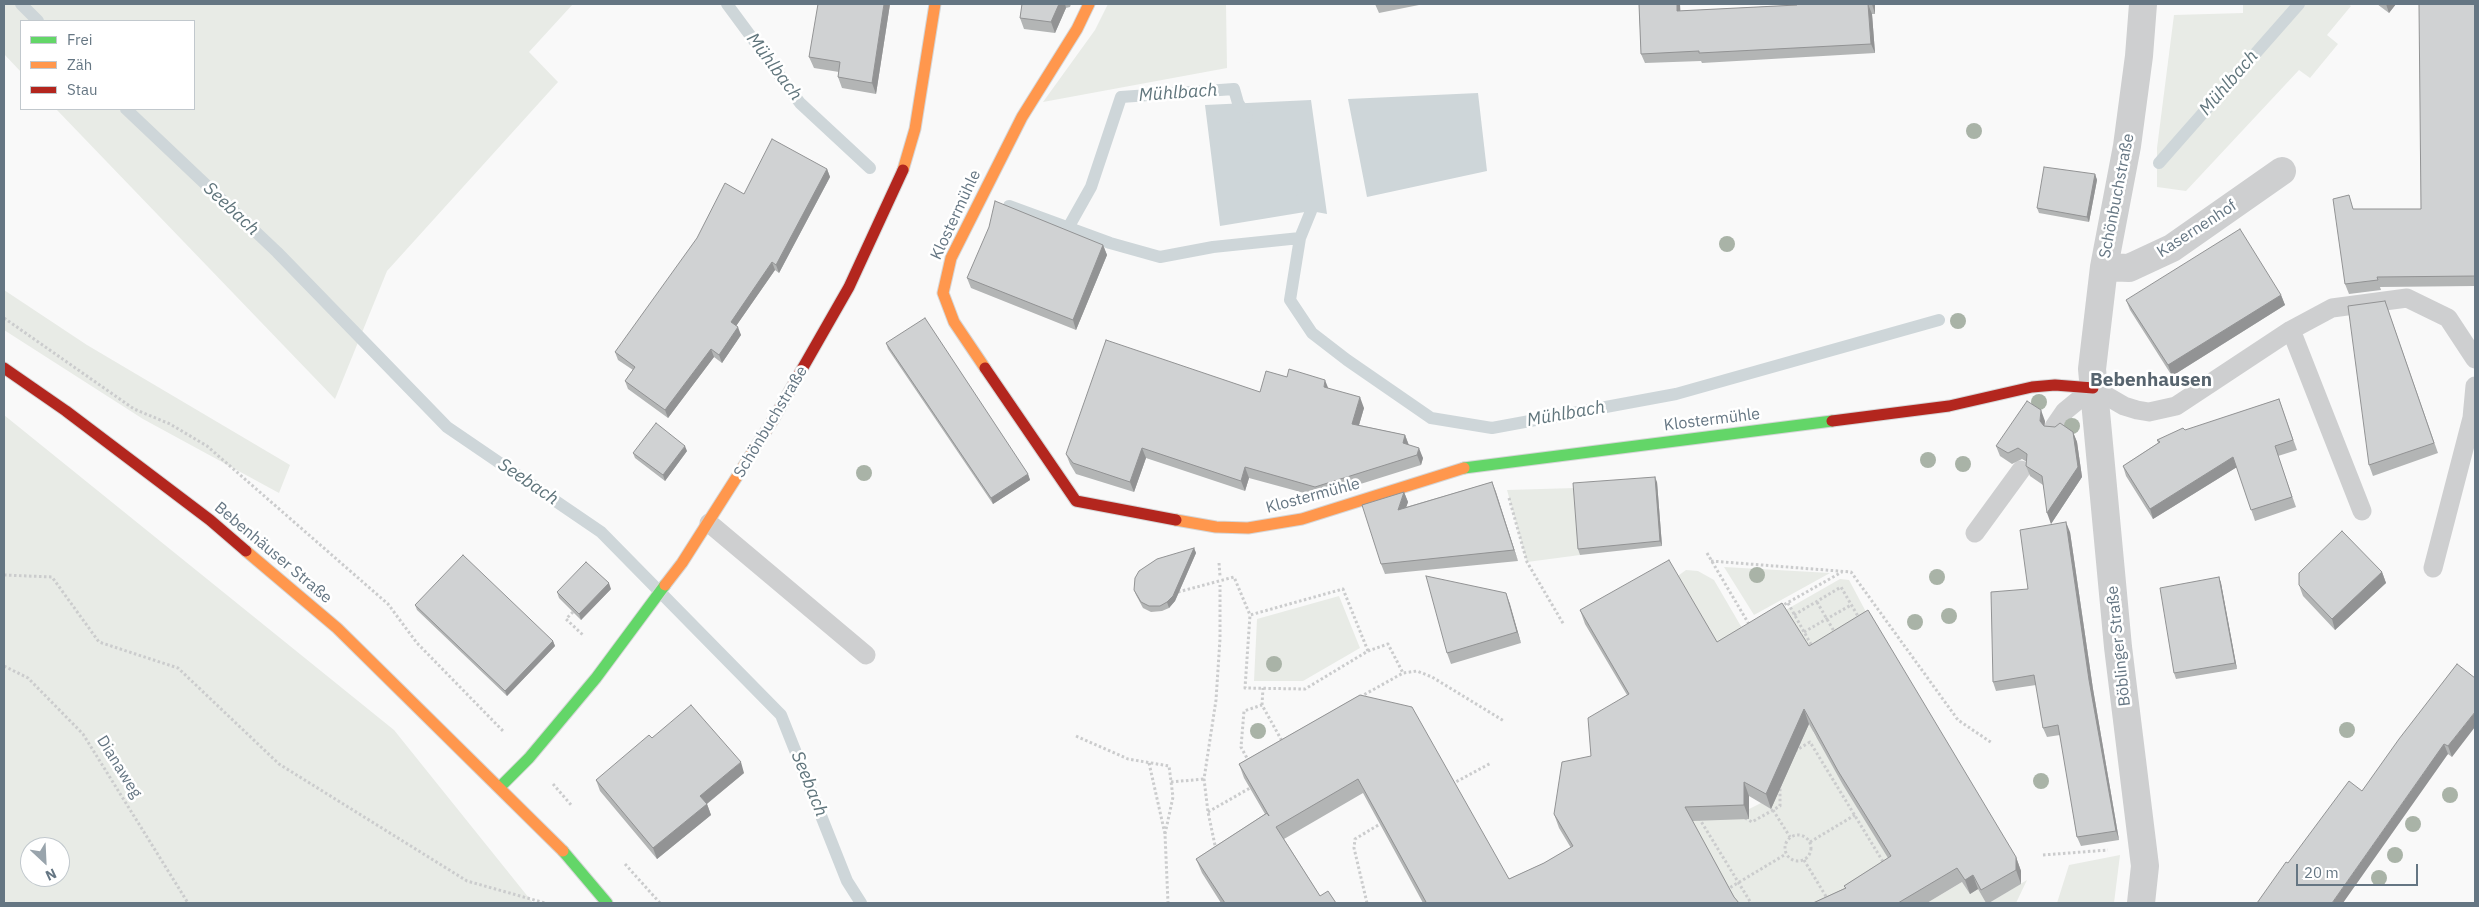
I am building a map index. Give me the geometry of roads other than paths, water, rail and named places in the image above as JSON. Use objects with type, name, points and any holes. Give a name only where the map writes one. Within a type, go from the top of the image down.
[{"type":"street","name":"Schönbuchstraße","points":[[500,787],[529,758],[641,620],[682,563],[762,439],[845,295],[900,178],[915,129],[935,4]]},
{"type":"street","name":"Klostermühle","points":[[1089,4],[1077,29],[1022,117],[973,212],[951,258],[943,293],[954,322],[1076,501],[1216,527],[1248,528],[1302,519],[1468,467],[1949,406],[2032,387],[2055,385],[2093,388]]},
{"type":"street","name":"Schönbuchstraße","points":[[2093,388],[2092,356],[2104,267],[2127,146],[2139,56],[2143,4]]},
{"type":"street","name":"Kasernenhof","points":[[2104,267],[2129,268],[2172,248],[2282,171]]},
{"type":"street","name":"Bebenhäuser Straße","points":[[4,368],[66,411],[227,534],[337,628],[567,855],[607,903]]},
{"type":"street","name":"Böblinger Straße","points":[[2093,388],[2118,646],[2145,866],[2141,903]]},
{"type":"lane","points":[[2054,426],[2074,402],[2093,388],[2138,410],[2149,412],[2163,410],[2188,399],[2291,330],[2332,308],[2408,298],[2448,318],[2475,359]]},
{"type":"lane","points":[[2291,330],[2362,511]]},
{"type":"lane","points":[[2433,568],[2472,418],[2475,386]]},
{"type":"lane","points":[[1975,533],[2021,470]]},
{"type":"lane","points":[[709,523],[866,655]]},
{"type":"waterway","name":"Seebach","points":[[21,4],[37,20]]},
{"type":"waterway","name":"Mühlbach","points":[[727,4],[800,103],[870,168]]},
{"type":"waterway","name":"Mühlbach","points":[[2159,163],[2299,4]]},
{"type":"waterway","name":"Mühlbach","points":[[1068,228],[1091,187],[1121,97],[1234,89],[1238,103],[1247,117]]},
{"type":"waterway","name":"Seebach","points":[[127,110],[277,252],[447,427],[601,532],[781,715],[847,881],[861,903]]},
{"type":"waterway","name":"Mühlbach","points":[[1302,198],[1311,211],[1300,238],[1290,300],[1312,333],[1347,360],[1431,418],[1492,428],[1676,394],[1939,320]]},
{"type":"waterway","name":"Mühlbach","points":[[1009,206],[1110,243],[1160,257],[1213,247],[1300,238]]},
{"type":"district","name":"Bebenhausen","points":[[2151,381]]}]
